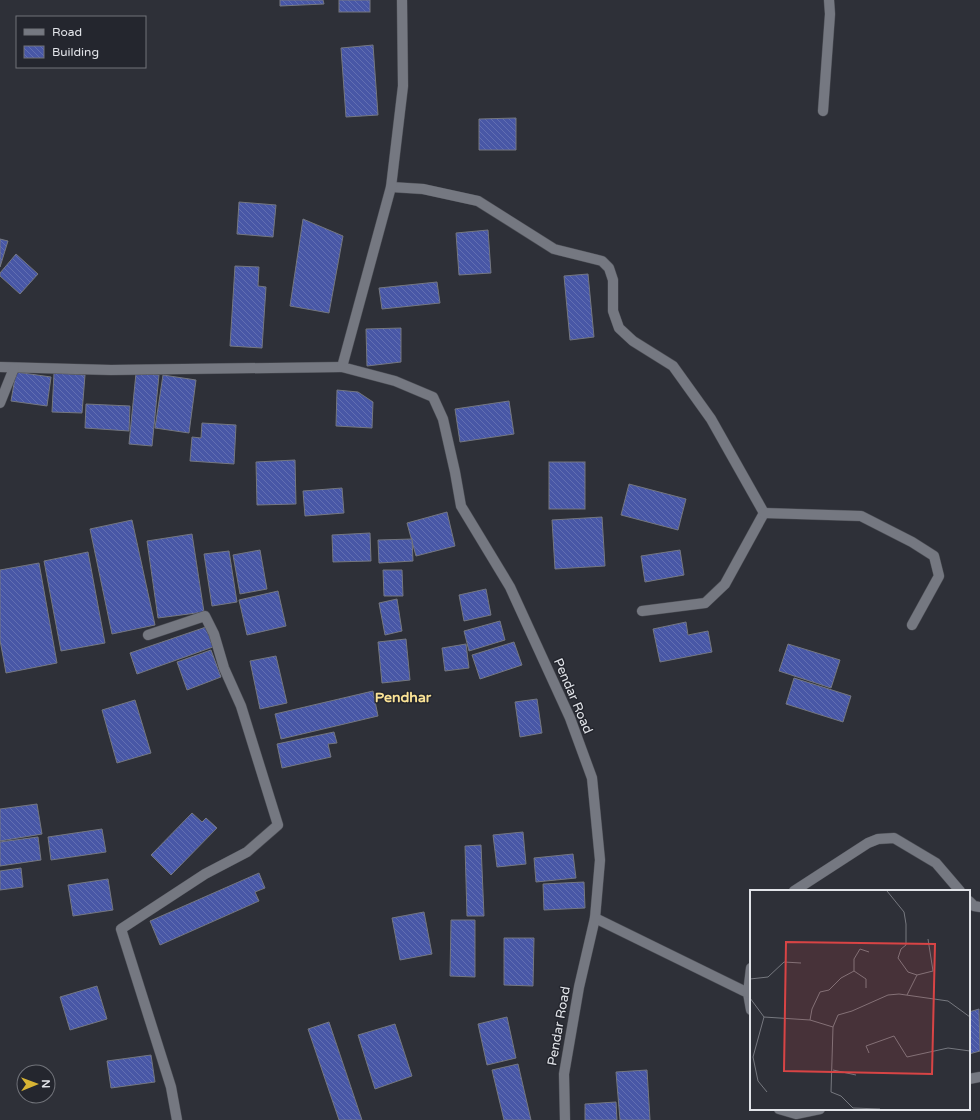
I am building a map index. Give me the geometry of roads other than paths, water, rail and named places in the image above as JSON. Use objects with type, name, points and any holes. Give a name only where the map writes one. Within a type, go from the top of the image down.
[{"type":"street","points":[[0,367],[111,370],[342,367],[391,187],[403,86],[402,0]]},
{"type":"street","points":[[823,111],[830,14],[829,0]]},
{"type":"street","points":[[391,187],[423,190],[478,202],[554,249],[602,261],[609,268],[613,280],[613,311],[619,328],[633,341],[673,366],[711,419],[764,513]]},
{"type":"street","name":"Pendar Road","points":[[342,367],[395,381],[433,397],[439,412],[456,472],[461,506],[510,587],[570,718],[592,778],[600,860],[595,918],[578,988],[564,1074],[565,1120]]},
{"type":"street","points":[[0,403],[14,368]]},
{"type":"street","points":[[642,610],[705,603],[725,584],[764,513]]},
{"type":"street","points":[[764,513],[861,516],[912,542],[934,556],[939,576],[912,625]]},
{"type":"street","points":[[148,635],[206,616],[214,634],[224,668],[241,706],[278,825],[247,852],[205,874],[121,929],[171,1087],[177,1120]]},
{"type":"street","points":[[796,890],[868,843],[894,838],[936,863],[959,890]]},
{"type":"street","points":[[970,902],[974,906],[980,907]]},
{"type":"street","points":[[595,918],[748,993]]},
{"type":"street","points":[[750,976],[748,993],[750,1004]]},
{"type":"street","points":[[970,1079],[980,1077]]},
{"type":"street","points":[[782,1110],[796,1114],[815,1110]]},
{"type":"district","name":"Pendhar","points":[[403,697]]}]
